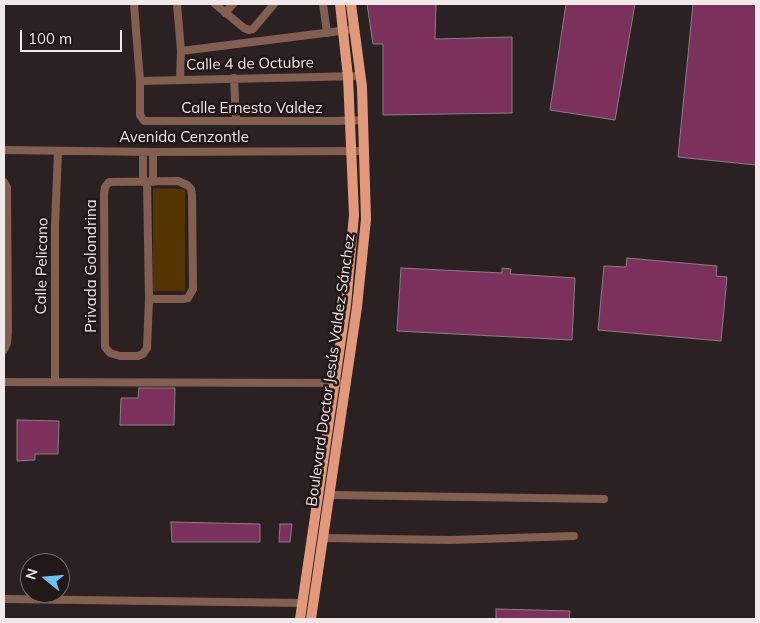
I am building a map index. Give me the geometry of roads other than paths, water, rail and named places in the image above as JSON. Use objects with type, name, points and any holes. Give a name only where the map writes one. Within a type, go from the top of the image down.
[{"type":"main road","name":"Boulevard Doctor Jesús Valdez Sánchez","points":[[300,619],[346,305],[354,215],[351,120],[344,30],[340,4]]},
{"type":"main road","name":"Boulevard Doctor Jesús Valdez Sánchez","points":[[311,619],[347,381],[365,238],[364,120],[351,4]]},
{"type":"street","points":[[134,4],[140,80]]},
{"type":"street","points":[[177,4],[180,79]]},
{"type":"street","points":[[215,4],[248,30],[253,28],[274,4]]},
{"type":"street","points":[[226,13],[233,4]]},
{"type":"street","points":[[323,4],[327,33]]},
{"type":"street","points":[[180,51],[355,29]]},
{"type":"street","name":"Calle 4 de Octubre","points":[[140,80],[360,76]]},
{"type":"street","points":[[234,78],[236,121]]},
{"type":"street","name":"Calle Ernesto Valdez","points":[[140,80],[140,115],[148,123],[364,120]]},
{"type":"street","name":"Avenida Cenzontle","points":[[4,150],[144,152],[365,151]]},
{"type":"street","name":"Calle Pelicano","points":[[55,382],[58,151]]},
{"type":"street","name":"Privada Golondrina","points":[[144,152],[148,182],[148,342],[145,353],[138,356],[120,356],[110,353],[105,347],[104,190],[109,182],[148,182],[178,181],[188,185],[191,189],[194,284],[192,292],[186,298],[149,299]]},
{"type":"street","name":"Privada Golondrina","points":[[148,182],[153,152]]},
{"type":"street","points":[[4,182],[7,185],[6,312],[8,339],[4,350]]},
{"type":"street","points":[[4,382],[335,384],[347,381]]},
{"type":"street","points":[[329,495],[604,499]]},
{"type":"street","points":[[323,538],[451,540],[574,536]]},
{"type":"street","points":[[4,599],[303,602]]}]
